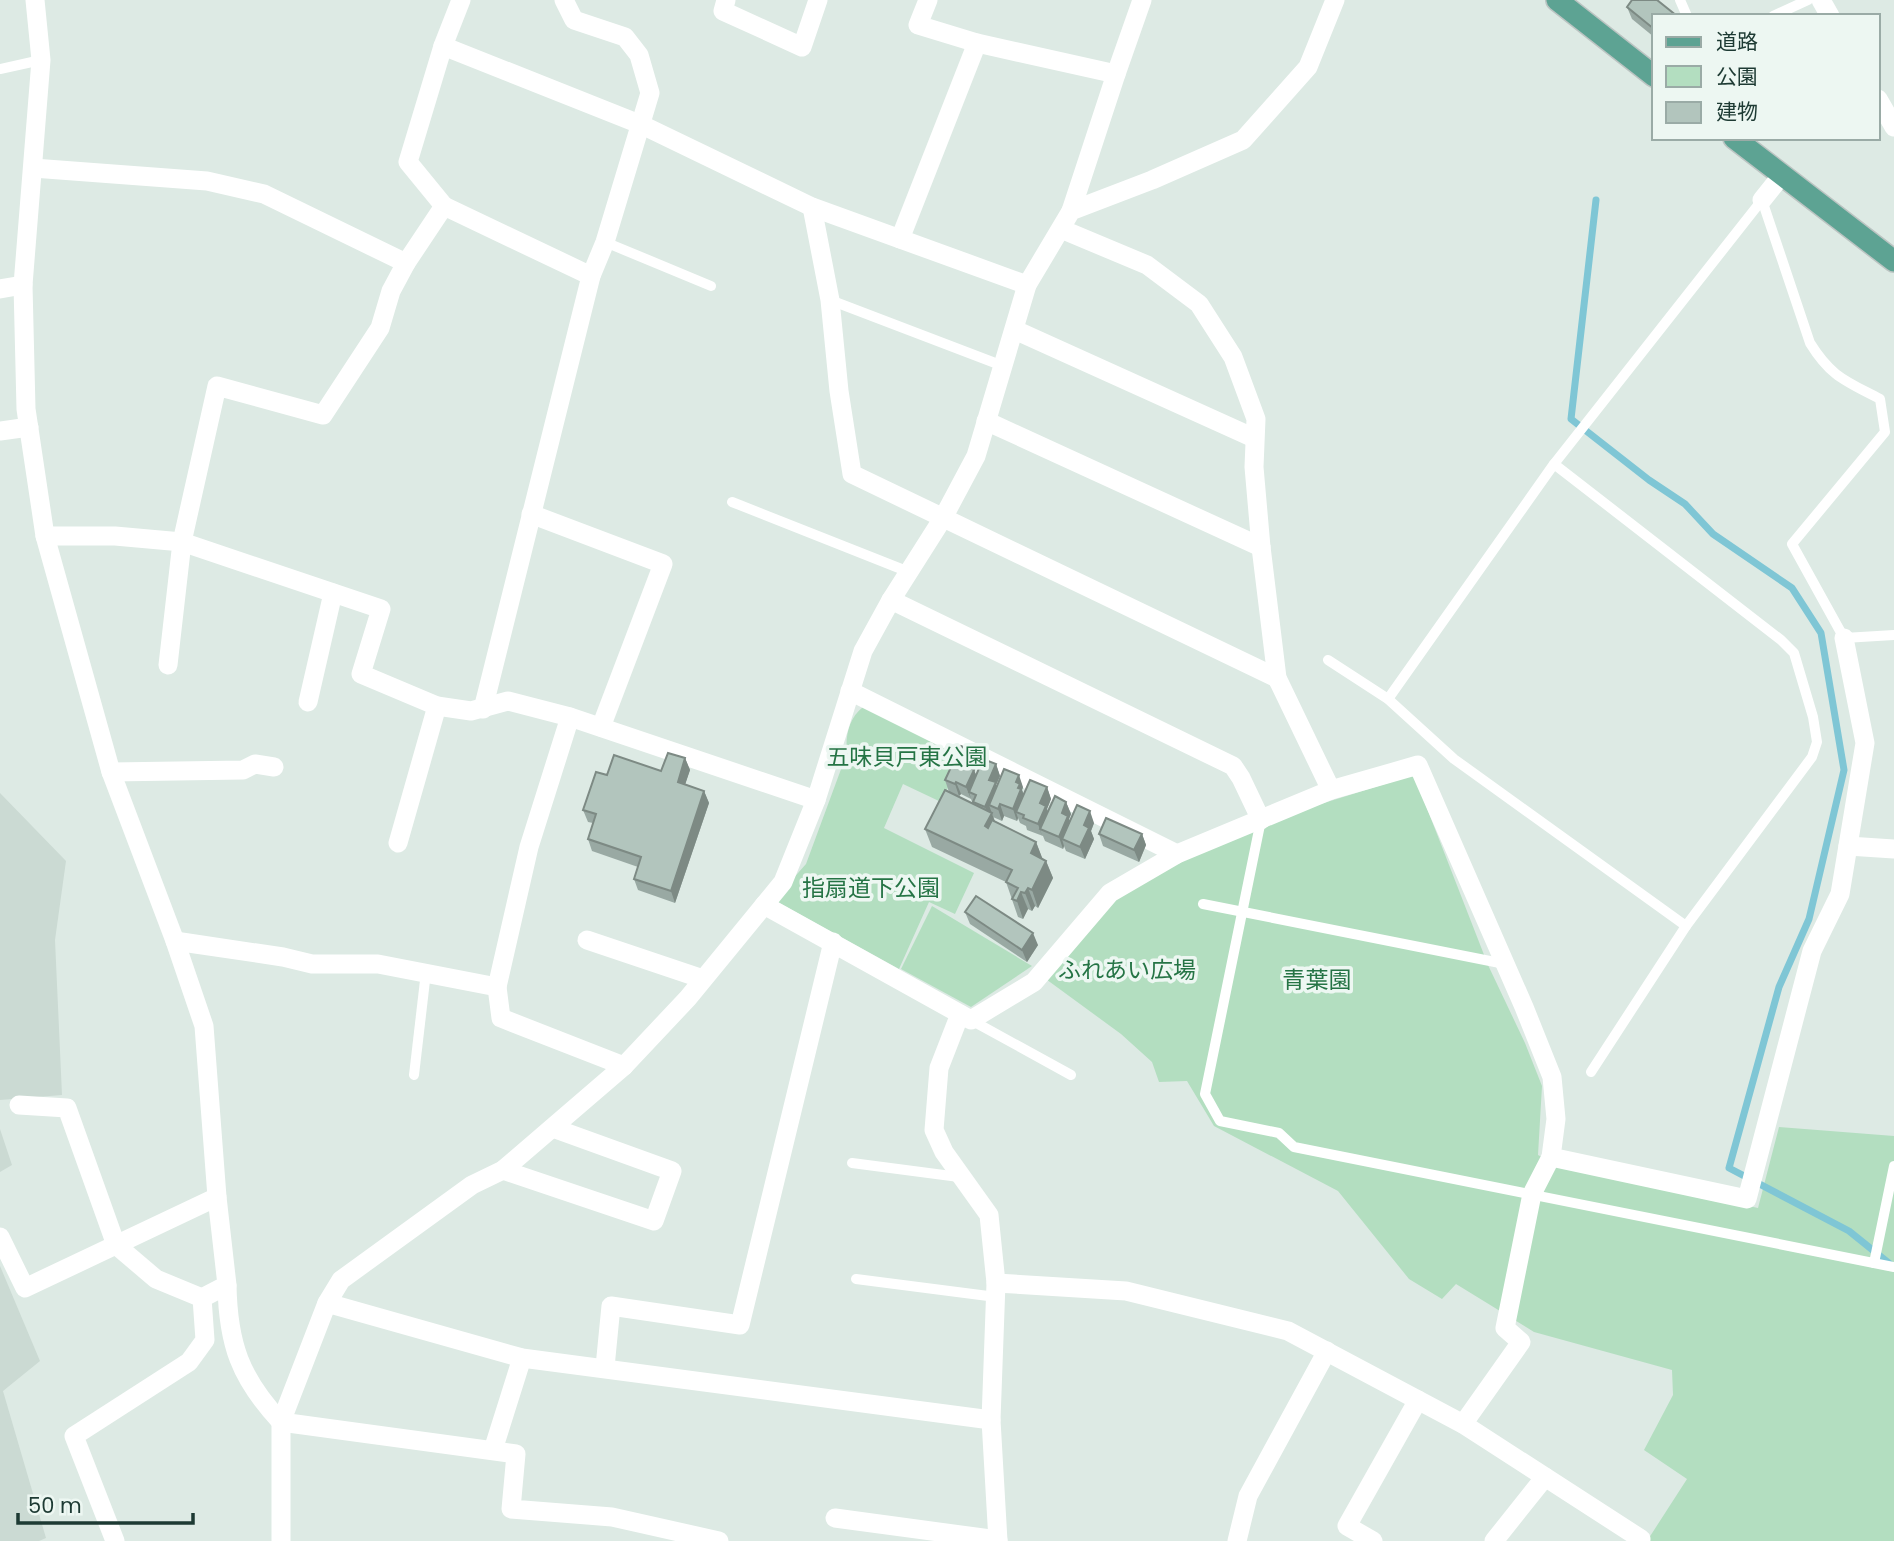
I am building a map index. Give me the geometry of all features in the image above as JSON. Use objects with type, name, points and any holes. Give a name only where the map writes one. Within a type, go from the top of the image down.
[{"type":"main road","points":[[1557,0],[1652,74]]},
{"type":"main road","points":[[1741,142],[1894,261]]},
{"type":"street","points":[[35,0],[41,60],[23,285],[26,408],[45,536],[111,772],[204,1026],[228,1321],[239,1364],[264,1403],[281,1422],[516,1454],[511,1509],[612,1517],[719,1541]]},
{"type":"street","points":[[461,0],[443,46],[408,162],[444,206],[592,276]]},
{"type":"street","points":[[483,709],[592,276],[605,242],[650,93],[639,55],[625,37],[574,20],[564,0]]},
{"type":"street","points":[[726,0],[723,11],[802,47],[818,0]]},
{"type":"street","points":[[928,0],[918,25],[977,43],[1116,74]]},
{"type":"street","points":[[281,1541],[281,1422],[327,1303],[341,1280],[472,1185],[503,1170],[624,1066],[703,979],[783,882],[816,800],[863,651],[891,600],[943,518],[976,456],[1027,285],[1071,211],[1142,0]]},
{"type":"street","points":[[1071,211],[1152,180],[1243,140],[1308,67],[1335,0]]},
{"type":"street","points":[[900,239],[977,43]]},
{"type":"street","points":[[443,46],[642,125],[812,206],[1027,285]]},
{"type":"street","points":[[1880,102],[1894,127]]},
{"type":"street","points":[[33,168],[207,181],[264,194],[406,263]]},
{"type":"street","points":[[1762,200],[1782,175]]},
{"type":"street","points":[[169,665],[182,542],[217,386],[323,415],[380,328],[391,291],[444,206]]},
{"type":"street","points":[[812,206],[830,300],[839,391],[852,474],[1277,678]]},
{"type":"street","points":[[1061,229],[1147,265],[1199,304],[1233,357],[1256,419],[1254,467],[1277,678],[1331,790]]},
{"type":"street","points":[[0,289],[23,285]]},
{"type":"street","points":[[1015,330],[1254,438]]},
{"type":"street","points":[[986,421],[1261,547]]},
{"type":"street","points":[[0,430],[29,427]]},
{"type":"street","points":[[531,514],[663,564],[601,727]]},
{"type":"street","points":[[45,536],[115,536],[182,542],[381,609],[361,674],[437,706],[471,712],[508,701],[570,717],[816,800]]},
{"type":"street","points":[[308,702],[333,593]]},
{"type":"street","points":[[891,600],[1233,766],[1261,820]]},
{"type":"street","points":[[1551,1157],[1747,1199],[1812,951],[1840,894],[1865,743],[1844,638]]},
{"type":"street","points":[[850,691],[1177,854]]},
{"type":"street","points":[[398,843],[437,706]]},
{"type":"street","points":[[570,717],[529,847],[497,987],[501,1018],[624,1066]]},
{"type":"street","points":[[111,772],[243,770],[255,764],[274,767]]},
{"type":"street","points":[[835,1518],[998,1541],[991,1420],[996,1290],[989,1215],[960,1177],[934,1130],[939,1068],[965,1017],[1034,982],[1110,892],[1177,854],[1331,790],[1418,765],[1552,1077],[1556,1118],[1551,1157],[1532,1194],[1505,1328],[1521,1342],[1463,1424]]},
{"type":"street","points":[[1848,846],[1894,849]]},
{"type":"street","points":[[764,905],[965,1017]]},
{"type":"street","points":[[587,940],[703,979]]},
{"type":"street","points":[[175,941],[283,957],[312,964],[378,964],[497,987]]},
{"type":"street","points":[[605,1367],[611,1306],[740,1325],[833,942]]},
{"type":"street","points":[[19,1105],[67,1108],[116,1245],[156,1279],[202,1298]]},
{"type":"street","points":[[503,1170],[654,1221],[672,1171],[553,1128]]},
{"type":"street","points":[[0,1237],[25,1288],[217,1198]]},
{"type":"street","points":[[202,1298],[227,1284]]},
{"type":"street","points":[[996,1290],[1126,1291],[1288,1331],[1463,1424],[1641,1539]]},
{"type":"street","points":[[115,1541],[74,1436],[189,1362],[205,1340],[202,1298]]},
{"type":"street","points":[[327,1303],[522,1357],[991,1420]]},
{"type":"street","points":[[1237,1541],[1248,1496],[1327,1351]]},
{"type":"street","points":[[493,1450],[522,1357]]},
{"type":"street","points":[[1373,1541],[1347,1526],[1418,1400]]},
{"type":"street","points":[[1494,1541],[1545,1477]]},
{"type":"lane","points":[[1777,14],[1808,0]]},
{"type":"lane","points":[[0,69],[41,60]]},
{"type":"lane","points":[[1388,699],[1553,464],[1762,200]]},
{"type":"lane","points":[[1762,200],[1810,343],[1823,363],[1839,377],[1880,399],[1885,432],[1792,544],[1844,638],[1894,635]]},
{"type":"lane","points":[[605,242],[711,286]]},
{"type":"lane","points":[[830,300],[1003,366]]},
{"type":"lane","points":[[1553,464],[1781,640],[1794,653],[1813,716],[1817,742],[1812,757],[1686,926],[1591,1072]]},
{"type":"lane","points":[[732,502],[909,572]]},
{"type":"lane","points":[[1328,660],[1388,699],[1454,759],[1686,926]]},
{"type":"lane","points":[[1261,820],[1205,1094],[1220,1121],[1279,1133],[1294,1147],[1894,1267]]},
{"type":"lane","points":[[1203,904],[1505,964]]},
{"type":"lane","points":[[414,1076],[426,972]]},
{"type":"lane","points":[[965,1017],[1071,1075]]},
{"type":"lane","points":[[852,1163],[960,1177]]},
{"type":"lane","points":[[1874,1263],[1894,1166]]},
{"type":"lane","points":[[856,1279],[996,1290]]},
{"type":"shaded area","points":[[0,793],[66,861],[55,940],[62,1095],[0,1100]]},
{"type":"shaded area","points":[[0,1129],[12,1165],[0,1172]]},
{"type":"shaded area","points":[[0,1266],[40,1361],[3,1391],[46,1538],[39,1541],[0,1541]]},
{"type":"green space","name":"指扇道下公園","points":[[863,707],[963,757],[941,802],[903,784],[884,828],[974,873],[955,914],[929,902],[899,969],[774,900],[806,864],[847,753],[849,728],[854,716]]},
{"type":"green space","name":"青葉園","points":[[1414,775],[1488,965],[1542,1086],[1538,1155],[1558,1165],[1758,1208],[1779,1127],[1894,1136],[1894,1541],[1647,1541],[1687,1479],[1644,1450],[1673,1395],[1672,1370],[1534,1332],[1456,1284],[1442,1299],[1409,1279],[1338,1191],[1214,1126],[1187,1081],[1159,1082],[1152,1062],[1121,1034],[1039,974],[1115,900],[1179,861],[1295,812]]},
{"type":"green space","points":[[932,906],[1032,966],[971,1007],[901,969]]},
{"type":"building","points":[[1632,0],[1657,0],[1674,14],[1652,14],[1652,27],[1627,7]]},
{"type":"building","points":[[961,746],[973,752],[966,766],[974,770],[966,787],[945,780]]},
{"type":"building","points":[[668,753],[685,758],[678,782],[704,791],[671,891],[634,879],[641,857],[588,839],[596,814],[583,810],[596,772],[607,775],[614,755],[661,771]]},
{"type":"building","points":[[983,759],[996,764],[989,780],[996,782],[985,807],[973,802],[976,795],[969,792]]},
{"type":"building","points":[[1004,769],[1019,775],[1016,782],[1021,789],[1013,809],[1000,804],[998,809],[989,805]]},
{"type":"building","points":[[1030,780],[1047,787],[1040,803],[1046,806],[1038,824],[1016,812]]},
{"type":"building","points":[[945,790],[992,813],[985,826],[988,828],[992,820],[1036,842],[1031,853],[1046,861],[1032,890],[1028,888],[1025,893],[1021,892],[1017,901],[1012,899],[1018,888],[1006,882],[1012,870],[925,829]]},
{"type":"building","points":[[1055,796],[1066,802],[1062,813],[1068,816],[1059,837],[1040,829]]},
{"type":"building","points":[[1077,805],[1090,811],[1084,825],[1089,828],[1080,847],[1062,839]]},
{"type":"building","points":[[1106,818],[1142,834],[1134,850],[1099,834]]},
{"type":"building","points":[[976,896],[1033,933],[1022,950],[965,912]]},
{"type":"waterway","points":[[1596,200],[1571,419],[1649,480],[1685,504],[1713,534],[1792,588],[1821,633],[1844,770],[1809,919],[1779,987],[1729,1168],[1849,1231],[1890,1264]]},
{"type":"park label","name":"五味貝戸東公園","points":[[907,757]]},
{"type":"park label","name":"ふれあい広場","points":[[1127,970]]}]
